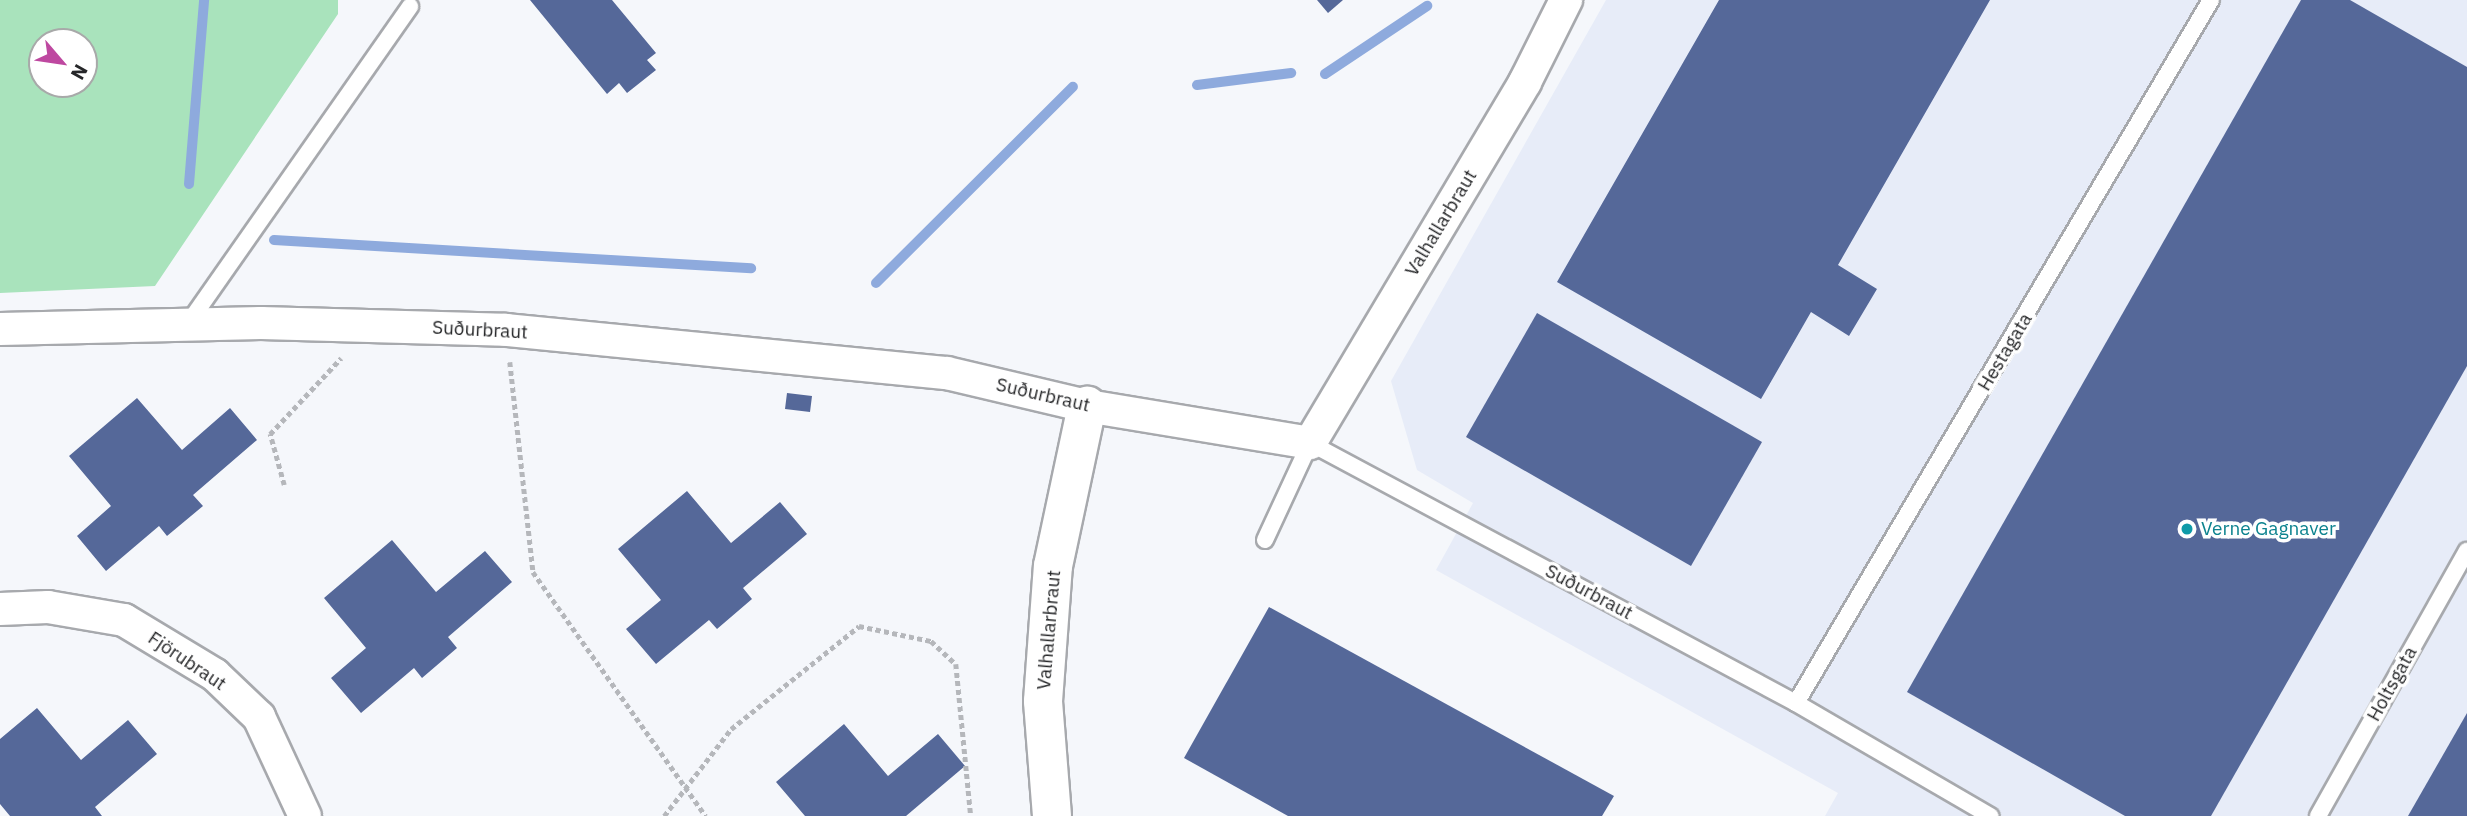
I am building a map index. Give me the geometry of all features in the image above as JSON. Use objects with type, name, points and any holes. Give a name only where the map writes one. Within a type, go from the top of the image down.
[{"type":"street","name":"Valhallarbraut","points":[[1310,443],[1525,82],[1566,0]]},
{"type":"street","name":"Suðurbraut","points":[[0,329],[187,324],[506,330],[947,373],[1087,406],[1310,443]]},
{"type":"street","name":"Valhallarbraut","points":[[1052,816],[1043,701],[1053,566],[1087,406]]},
{"type":"street","name":"Fjörubraut","points":[[0,609],[48,607],[124,620],[215,675],[259,716],[305,816]]},
{"type":"lane","name":"Hestagata","points":[[1796,703],[2211,0]]},
{"type":"lane","points":[[187,324],[410,6]]},
{"type":"lane","points":[[1265,540],[1310,443]]},
{"type":"lane","name":"Suðurbraut","points":[[1310,443],[1796,703],[1990,816]]},
{"type":"lane","name":"Holtsgata","points":[[2318,816],[2467,551]]},
{"type":"path","points":[[284,485],[270,434],[371,326]]},
{"type":"path","points":[[506,330],[533,572],[706,816]]},
{"type":"path","points":[[664,816],[731,729],[859,626],[931,641],[956,664],[971,816]]},
{"type":"shaded area","points":[[1606,0],[2467,0],[2467,816],[1825,816],[1838,793],[1436,570],[1473,503],[1417,470],[1391,381]]},
{"type":"green space","points":[[0,0],[338,0],[338,14],[155,286],[0,293]]},
{"type":"building","points":[[530,0],[612,0],[656,53],[647,60],[656,70],[627,93],[619,83],[607,94]]},
{"type":"building","points":[[1317,0],[1343,0],[1328,13]]},
{"type":"building","points":[[1719,0],[1990,0],[1838,265],[1877,289],[1849,336],[1811,312],[1761,399],[1557,282]]},
{"type":"building","name":"Verne Gagnaver","points":[[2301,0],[2350,0],[2467,67],[2467,366],[2211,816],[2125,816],[1907,692]]},
{"type":"building","points":[[1537,313],[1762,442],[1691,566],[1466,437]]},
{"type":"building","points":[[787,393],[812,396],[810,412],[785,409]]},
{"type":"building","points":[[137,398],[182,450],[230,408],[257,440],[193,495],[203,506],[167,536],[159,526],[106,571],[77,536],[111,506],[69,456]]},
{"type":"building","points":[[687,491],[731,543],[780,502],[807,534],[743,588],[752,599],[717,629],[709,620],[656,664],[626,629],[661,600],[618,549]]},
{"type":"building","points":[[392,540],[436,592],[485,551],[512,582],[448,637],[457,648],[422,678],[414,668],[361,713],[331,678],[366,648],[324,598]]},
{"type":"building","points":[[1269,607],[1614,796],[1602,816],[1288,816],[1184,758]]},
{"type":"building","points":[[37,708],[81,760],[128,720],[157,754],[95,807],[102,816],[10,816],[0,804],[0,739]]},
{"type":"building","points":[[2467,713],[2467,816],[2408,816]]},
{"type":"building","points":[[844,724],[888,776],[938,734],[965,766],[906,816],[805,816],[776,782]]},
{"type":"waterway","points":[[189,184],[204,0]]},
{"type":"waterway","points":[[1325,74],[1427,6]]},
{"type":"waterway","points":[[1197,85],[1291,73]]},
{"type":"waterway","points":[[876,283],[1073,87]]},
{"type":"waterway","points":[[274,240],[751,268]]},
{"type":"place","name":"Verne Gagnaver","points":[[2187,529]]}]
